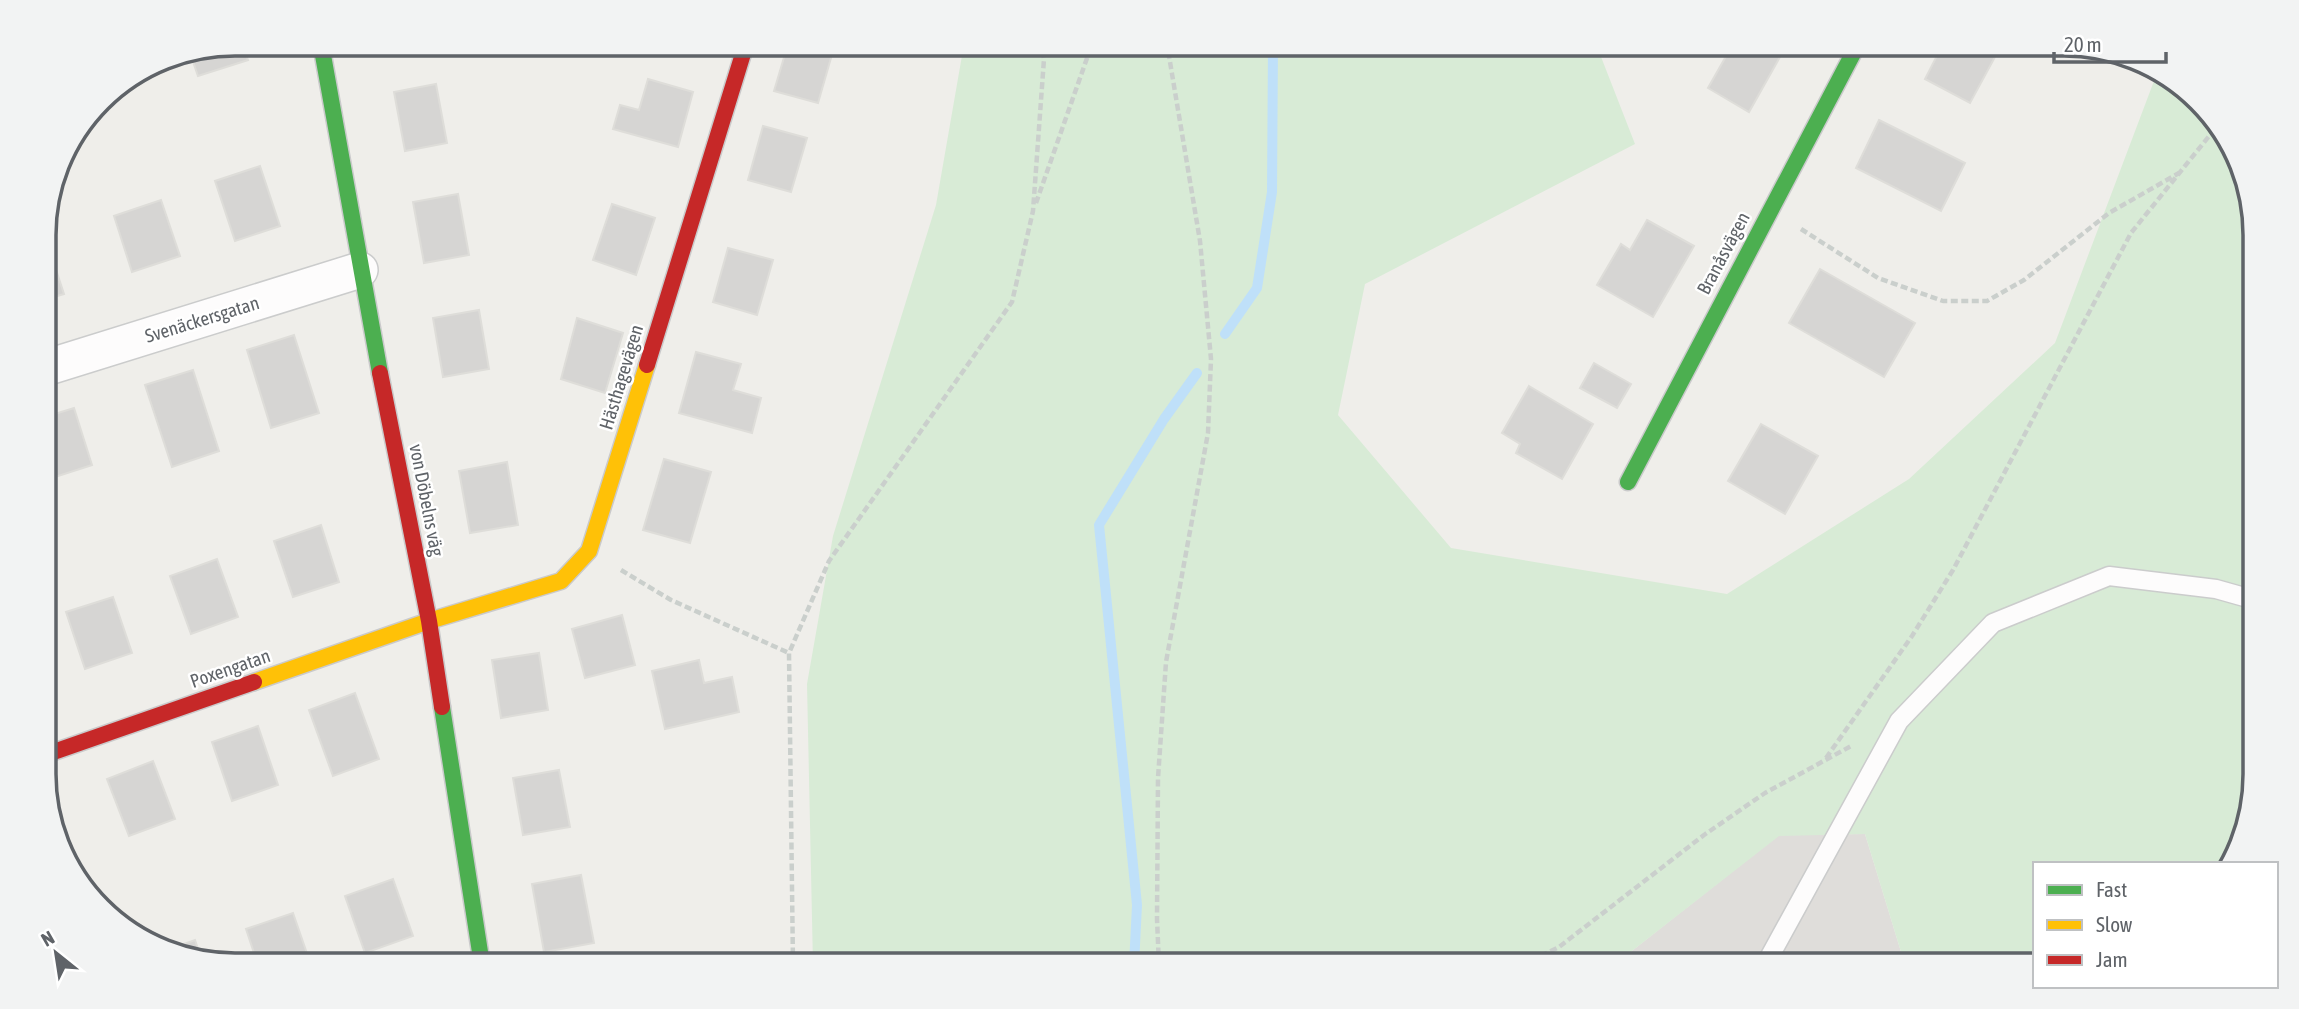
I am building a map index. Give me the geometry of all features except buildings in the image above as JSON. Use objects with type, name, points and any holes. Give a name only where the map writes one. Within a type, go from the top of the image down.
[{"type":"street","name":"von Döbelns väg","points":[[323,56],[360,270],[429,621],[480,953]]},
{"type":"street","name":"Hästhagevägen","points":[[429,621],[561,581],[589,551],[742,56]]},
{"type":"street","name":"Branåsvägen","points":[[1628,482],[1852,56]]},
{"type":"street","name":"Svenäckersgatan","points":[[56,364],[360,270]]},
{"type":"street","name":"Poxengatan","points":[[56,751],[429,621]]},
{"type":"lane","points":[[1772,953],[1899,721],[1993,623],[2109,576],[2216,589],[2243,597]]},
{"type":"path","points":[[1033,211],[1043,56]]},
{"type":"path","points":[[793,953],[789,653],[829,561],[1012,302],[1033,211],[1088,56]]},
{"type":"path","points":[[1158,953],[1158,778],[1166,662],[1208,433],[1211,359],[1200,242],[1169,56]]},
{"type":"path","points":[[1826,758],[1912,636],[1954,570],[2131,233],[2211,134]]},
{"type":"path","points":[[1770,209],[1878,278],[1943,301],[1987,302],[2024,280],[2109,214],[2183,171]]},
{"type":"path","points":[[589,551],[671,600],[789,653]]},
{"type":"path","points":[[1547,953],[1559,947],[1704,835],[1765,793],[1899,721]]},
{"type":"shaded area","points":[[1865,834],[1901,953],[1629,953],[1779,835]]},
{"type":"green space","points":[[962,56],[1601,56],[1635,144],[1365,284],[1338,415],[1451,548],[1727,594],[1909,479],[2055,343],[2154,81],[2190,109],[2206,126],[2219,146],[2237,189],[2243,235],[2243,774],[2240,809],[2219,862],[2033,862],[2033,953],[1901,953],[1865,834],[1779,836],[1629,953],[813,953],[807,684],[833,536],[936,205]]},
{"type":"waterway","points":[[1225,334],[1257,288],[1272,192],[1273,56]]},
{"type":"waterway","points":[[1135,953],[1137,905],[1099,525],[1164,419],[1197,373]]},
{"type":"traffic: fast","points":[[323,56],[380,373]]},
{"type":"traffic: fast","points":[[1628,482],[1852,56]]},
{"type":"traffic: fast","points":[[442,707],[480,953]]},
{"type":"traffic: slow","points":[[254,682],[429,621],[561,581],[589,551],[647,365]]},
{"type":"traffic: jam","points":[[647,365],[742,56]]},
{"type":"traffic: jam","points":[[380,373],[429,621],[442,707]]},
{"type":"traffic: jam","points":[[56,751],[254,682]]}]
